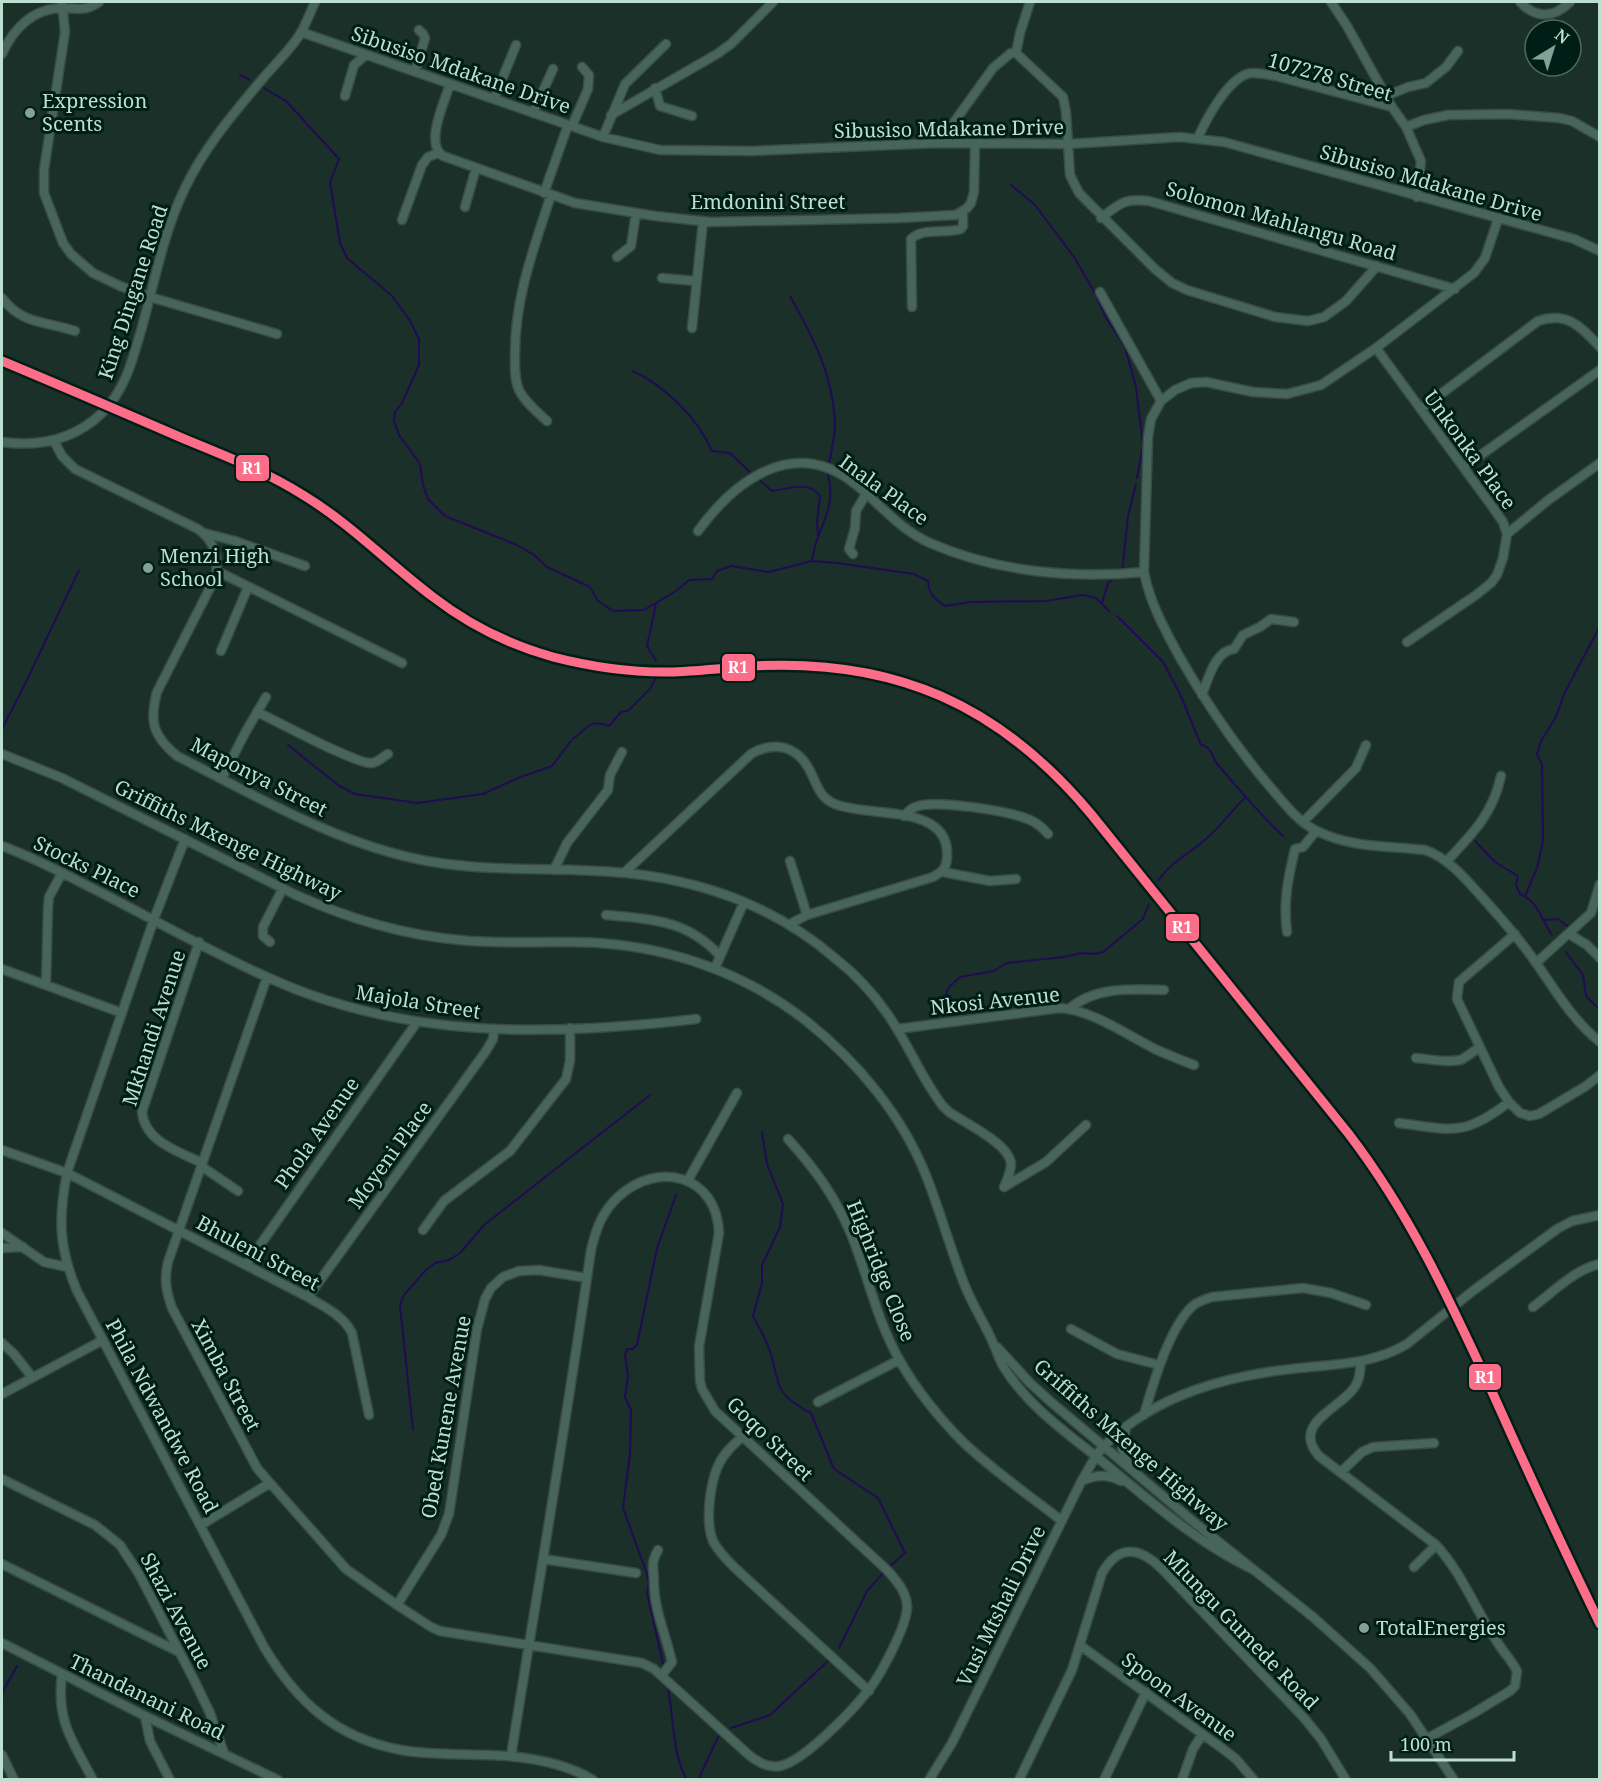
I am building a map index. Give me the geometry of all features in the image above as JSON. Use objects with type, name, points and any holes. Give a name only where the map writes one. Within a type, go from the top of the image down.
[{"type":"street","points":[[2,54],[16,29],[30,18],[63,5],[81,10],[99,2]]},
{"type":"street","name":"King Dingane Road","points":[[2,442],[28,444],[54,441],[70,435],[91,423],[121,389],[130,368],[169,228],[185,188],[204,153],[230,117],[301,32],[315,2]]},
{"type":"street","points":[[611,115],[717,54],[731,44],[773,2]]},
{"type":"street","points":[[1016,54],[1030,2]]},
{"type":"street","points":[[1331,2],[1392,107]]},
{"type":"street","points":[[1520,2],[1527,9],[1541,15],[1555,13],[1570,2]]},
{"type":"street","points":[[63,5],[65,32],[44,170],[44,193],[63,243],[71,254],[93,273],[120,286],[150,297],[278,334]]},
{"type":"street","points":[[415,72],[425,38],[418,30]]},
{"type":"street","name":"Sibusiso Mdakane Drive","points":[[301,32],[603,137],[660,150],[753,151],[939,143],[1198,138],[1224,142],[1574,239],[1599,251]]},
{"type":"street","points":[[603,137],[625,84],[666,44]]},
{"type":"street","points":[[494,99],[516,45]]},
{"type":"street","points":[[1386,96],[1426,82],[1446,67],[1458,51]]},
{"type":"street","points":[[939,143],[993,68],[1011,53],[1016,54],[1063,97],[1066,103],[1070,175],[1074,185],[1101,218],[1155,269],[1179,287],[1286,320],[1302,321],[1324,317],[1346,301],[1377,266]]},
{"type":"street","points":[[345,96],[354,64],[366,55]]},
{"type":"street","points":[[546,421],[519,391],[515,373],[515,341],[522,285],[547,194],[570,125],[588,90],[589,75],[582,67]]},
{"type":"street","points":[[533,113],[553,69]]},
{"type":"street","name":"107278 Street","points":[[1198,138],[1214,106],[1231,86],[1247,74],[1259,73],[1276,76],[1392,107],[1406,127],[1421,161],[1417,197]]},
{"type":"street","points":[[402,220],[422,165],[428,158],[438,153],[434,142],[435,130],[450,84]]},
{"type":"street","points":[[655,88],[660,106],[692,116]]},
{"type":"street","points":[[1406,127],[1448,115],[1508,114],[1572,121],[1599,136]]},
{"type":"street","points":[[912,307],[912,239],[917,234],[961,229],[963,226],[963,212],[971,203],[974,192],[975,143]]},
{"type":"street","name":"Emdonini Street","points":[[438,153],[547,194],[591,206],[704,222],[899,218],[956,215],[963,212]]},
{"type":"street","points":[[465,207],[476,168]]},
{"type":"street","name":"Solomon Mahlangu Road","points":[[1101,218],[1122,202],[1135,199],[1149,201],[1455,289]]},
{"type":"street","points":[[617,257],[631,246],[636,213]]},
{"type":"street","points":[[1498,219],[1485,258],[1474,273],[1376,348],[1321,385],[1287,394],[1263,393],[1197,381],[1174,390],[1161,401],[1151,419],[1148,442],[1144,572],[1148,593],[1161,623],[1218,721],[1249,762],[1303,822],[1316,831],[1352,843],[1425,850],[1447,861],[1515,934],[1578,1021],[1599,1042]]},
{"type":"street","points":[[692,328],[704,222]]},
{"type":"street","points":[[662,278],[696,281]]},
{"type":"street","points":[[1101,292],[1161,401]]},
{"type":"street","points":[[2,298],[8,306],[23,317],[75,331]]},
{"type":"street","points":[[1421,409],[1538,321],[1551,317],[1574,323],[1599,348]]},
{"type":"street","name":"Unkonka Place","points":[[1376,348],[1503,522],[1507,534],[1500,568],[1491,583],[1407,642]]},
{"type":"street","points":[[1464,467],[1599,370]]},
{"type":"street","points":[[54,441],[62,456],[81,473],[204,533],[236,541],[305,566]]},
{"type":"street","name":"Inala Place","points":[[698,531],[725,499],[763,471],[802,462],[840,473],[921,538],[972,558],[1024,570],[1111,575],[1144,572]]},
{"type":"street","points":[[1507,534],[1599,463]]},
{"type":"street","points":[[853,554],[849,549],[855,528],[856,511],[866,494]]},
{"type":"street","points":[[204,533],[215,552],[217,571],[402,663]]},
{"type":"street","name":"Maponya Street","points":[[217,571],[213,584],[157,692],[153,714],[154,726],[162,743],[177,756],[322,828],[369,846],[425,861],[459,866],[625,872],[680,880],[715,890],[790,924],[838,960],[886,1012],[949,1113],[1006,1151],[1011,1164],[1004,1187],[1046,1162],[1086,1125]]},
{"type":"street","points":[[221,651],[248,586]]},
{"type":"street","points":[[1202,695],[1220,656],[1227,650],[1234,649],[1243,635],[1271,619],[1294,622]]},
{"type":"street","points":[[222,778],[266,697]]},
{"type":"street","points":[[257,712],[347,756],[365,762],[376,762],[388,754]]},
{"type":"street","points":[[1303,822],[1356,768],[1366,745]]},
{"type":"street","points":[[625,872],[751,754],[766,747],[778,746],[792,750],[808,768],[816,787],[824,798],[830,802],[846,808],[926,821],[938,828],[943,834],[947,854],[947,863],[943,872]]},
{"type":"street","points":[[554,870],[567,843],[609,790],[610,775],[622,752]]},
{"type":"street","name":"Griffiths Mxenge Highway","points":[[2,754],[62,778],[336,912],[431,937],[493,942],[579,942],[660,952],[715,968],[763,992],[803,1018],[848,1059],[887,1105],[915,1150],[927,1176],[964,1284],[1001,1362],[1023,1393],[1051,1420],[1177,1523],[1206,1544],[1252,1569]]},
{"type":"street","points":[[1447,861],[1486,815],[1496,797],[1501,776]]},
{"type":"street","points":[[904,816],[913,808],[924,805],[967,806],[1022,817],[1041,826],[1048,834]]},
{"type":"street","points":[[1287,932],[1284,912],[1285,892],[1295,849],[1303,847],[1316,831]]},
{"type":"street","name":"Phila Ndwandwe Road","points":[[185,839],[154,919],[68,1173],[63,1196],[60,1231],[67,1267],[77,1292],[274,1664],[305,1702],[335,1726],[369,1742],[403,1751],[511,1756],[557,1765],[593,1779]]},
{"type":"street","name":"Stocks Place","points":[[3,846],[25,854],[154,919]]},
{"type":"street","points":[[790,861],[807,915]]},
{"type":"street","points":[[790,924],[807,915],[943,872],[990,881],[1016,879]]},
{"type":"street","points":[[46,984],[48,907],[52,891],[62,873]]},
{"type":"street","points":[[1536,963],[1591,913],[1599,884]]},
{"type":"street","points":[[270,942],[262,936],[263,927],[283,888]]},
{"type":"street","points":[[715,968],[744,902]]},
{"type":"street","points":[[606,915],[644,918],[681,926],[702,938],[720,956]]},
{"type":"street","name":"Majola Street","points":[[154,919],[267,977],[330,1002],[417,1022],[494,1030],[637,1026],[696,1019]]},
{"type":"street","points":[[1515,934],[1459,982],[1457,999],[1499,1087],[1520,1113],[1530,1116],[1539,1114],[1586,1086],[1599,1075]]},
{"type":"street","points":[[1569,934],[1587,945],[1599,958]]},
{"type":"street","name":"Mkhandi Avenue","points":[[199,942],[142,1112],[143,1122],[153,1137],[201,1164],[238,1191]]},
{"type":"street","points":[[2,969],[122,1013]]},
{"type":"street","name":"Ximba Street","points":[[267,977],[164,1277],[168,1299],[252,1457],[270,1483],[346,1569],[397,1605],[440,1631],[529,1645]]},
{"type":"street","points":[[1069,1009],[1083,998],[1097,993],[1164,990]]},
{"type":"street","name":"Nkosi Avenue","points":[[897,1029],[1060,1008],[1069,1009],[1101,1021],[1155,1049],[1194,1065]]},
{"type":"street","name":"Phola Avenue","points":[[246,1265],[417,1022]]},
{"type":"street","points":[[423,1230],[444,1202],[510,1151],[566,1080],[570,1062],[570,1028]]},
{"type":"street","name":"Moyeni Place","points":[[308,1297],[486,1051],[493,1039],[494,1030]]},
{"type":"street","points":[[1416,1058],[1450,1061],[1462,1059],[1473,1050],[1480,1048]]},
{"type":"street","points":[[511,1756],[591,1250],[599,1221],[618,1197],[627,1190],[651,1179],[664,1177],[688,1180],[737,1093]]},
{"type":"street","points":[[1399,1123],[1455,1130],[1469,1127],[1485,1119],[1509,1102]]},
{"type":"street","name":"Highridge Close","points":[[788,1139],[819,1175],[832,1195],[851,1234],[869,1291],[899,1360],[937,1412],[963,1442],[1062,1521]]},
{"type":"street","name":"Bhuleni Street","points":[[2,1150],[68,1173],[308,1297],[338,1315],[352,1333],[369,1415]]},
{"type":"street","name":"Goqo Street","points":[[529,1645],[642,1664],[654,1669],[750,1756],[772,1767],[782,1766],[798,1759],[869,1691],[906,1620],[908,1602],[903,1591],[887,1570],[742,1437],[707,1400],[700,1381],[699,1347],[719,1224],[713,1204],[688,1180]]},
{"type":"street","name":"Vusi Mtshali Drive","points":[[929,1779],[952,1743],[1081,1482],[1096,1456],[1126,1428],[1144,1415],[1184,1394],[1229,1378],[1269,1371],[1361,1361],[1395,1352],[1557,1229],[1572,1221],[1599,1215]]},
{"type":"street","points":[[2,1233],[44,1262],[67,1267]]},
{"type":"street","points":[[2,1248],[24,1247]]},
{"type":"street","points":[[1533,1307],[1578,1274],[1599,1264]]},
{"type":"street","name":"Obed Kunene Avenue","points":[[397,1605],[446,1525],[477,1329],[485,1299],[491,1288],[503,1277],[519,1271],[539,1270],[587,1278]]},
{"type":"street","points":[[1144,1415],[1159,1365],[1178,1326],[1196,1303],[1212,1297],[1303,1288],[1331,1293],[1366,1305]]},
{"type":"street","points":[[1071,1329],[1117,1354],[1159,1365]]},
{"type":"street","points":[[2,1394],[103,1340]]},
{"type":"street","name":"Griffiths Mxenge Highway","points":[[993,1342],[1030,1383],[1104,1447],[1312,1617],[1370,1668],[1428,1738],[1454,1779]]},
{"type":"street","points":[[2,1343],[32,1377]]},
{"type":"street","name":"Highridge Close","points":[[818,1402],[899,1360]]},
{"type":"street","points":[[1361,1361],[1360,1375],[1354,1389],[1315,1424],[1309,1436],[1314,1450],[1436,1545],[1452,1565],[1517,1671],[1515,1686],[1472,1714],[1428,1738]]},
{"type":"street","points":[[1126,1428],[1122,1449],[1129,1468]]},
{"type":"street","points":[[742,1437],[724,1456],[715,1474],[709,1520],[713,1540],[734,1567],[869,1691]]},
{"type":"street","points":[[1341,1473],[1362,1452],[1373,1447],[1434,1443]]},
{"type":"street","points":[[1081,1482],[1090,1477],[1104,1475],[1119,1479],[1135,1489]]},
{"type":"street","name":"Shazi Avenue","points":[[2,1479],[95,1525],[120,1545],[139,1574],[210,1713],[225,1753]]},
{"type":"street","points":[[201,1525],[270,1483]]},
{"type":"street","points":[[1414,1567],[1436,1545]]},
{"type":"street","points":[[658,1550],[652,1561],[654,1591],[660,1623],[672,1662],[662,1675]]},
{"type":"street","name":"Mlungu Gumede Road","points":[[1019,1779],[1072,1670],[1099,1582],[1107,1565],[1118,1554],[1125,1551],[1143,1555],[1161,1568],[1305,1719],[1321,1739],[1346,1779]]},
{"type":"street","points":[[543,1559],[636,1573]]},
{"type":"street","points":[[2,1564],[178,1652]]},
{"type":"street","name":"Thandanani Road","points":[[2,1643],[145,1716],[278,1779]]},
{"type":"street","name":"Spoon Avenue","points":[[1081,1646],[1236,1759],[1254,1779]]},
{"type":"street","points":[[62,1674],[59,1695],[63,1718],[93,1779]]},
{"type":"street","points":[[1104,1779],[1146,1692]]},
{"type":"street","points":[[145,1716],[150,1741],[170,1779]]},
{"type":"street","points":[[1182,1779],[1193,1749],[1202,1735]]},
{"type":"street","points":[[2,1755],[14,1779]]},
{"type":"waterway","points":[[240,75],[250,80]]},
{"type":"waterway","points":[[264,88],[286,101],[339,159],[330,182],[340,243],[347,258],[392,296],[409,319],[419,339],[419,365],[402,403],[395,412],[394,421],[399,435],[420,464],[428,499],[445,516],[517,545],[534,555],[547,567],[590,587],[598,601],[613,611],[644,610],[676,591],[689,580],[712,579],[717,571],[731,566],[769,572],[812,561],[914,574],[928,581],[933,596],[945,606],[971,602],[1046,601],[1083,595],[1096,598],[1109,611]]},
{"type":"waterway","points":[[1011,185],[1035,205],[1074,257],[1096,295],[1105,316],[1125,347],[1136,387],[1143,445],[1137,478]]},
{"type":"waterway","points":[[790,296],[814,342],[830,389],[835,423],[829,465]]},
{"type":"waterway","points":[[633,371],[657,385],[679,404],[698,426],[712,451],[730,453],[753,475]]},
{"type":"waterway","points":[[812,560],[830,499],[828,474]]},
{"type":"waterway","points":[[757,478],[772,491],[798,487],[815,491],[820,496],[818,536]]},
{"type":"waterway","points":[[1122,573],[1128,516],[1136,484]]},
{"type":"waterway","points":[[2,729],[79,570]]},
{"type":"waterway","points":[[1102,603],[1108,583],[1115,577]]},
{"type":"waterway","points":[[656,604],[647,646],[656,661]]},
{"type":"waterway","points":[[1117,616],[1163,662],[1180,694],[1201,745],[1210,750],[1218,765],[1283,836]]},
{"type":"waterway","points":[[1525,896],[1537,868],[1543,841],[1542,765],[1537,754],[1541,741],[1556,717],[1564,694],[1600,626]]},
{"type":"waterway","points":[[573,739],[593,724],[609,726],[621,712],[629,710],[650,689],[657,676]]},
{"type":"waterway","points":[[288,745],[338,785],[355,794],[417,803],[483,794],[552,766],[571,741]]},
{"type":"waterway","points":[[1158,881],[1175,863],[1212,833],[1246,797]]},
{"type":"waterway","points":[[1475,841],[1495,862],[1518,876],[1516,885],[1520,894],[1535,906],[1552,935]]},
{"type":"waterway","points":[[941,1011],[948,988],[960,977],[994,971],[1007,963],[1103,952],[1143,919],[1149,904]]},
{"type":"waterway","points":[[1543,920],[1558,919],[1570,928]]},
{"type":"waterway","points":[[1566,952],[1583,975],[1586,996],[1600,1010]]},
{"type":"waterway","points":[[413,1430],[400,1305],[404,1295],[425,1271],[435,1263],[449,1260],[460,1253],[484,1225],[650,1095]]},
{"type":"waterway","points":[[762,1132],[767,1164],[783,1204],[780,1227],[762,1265],[762,1283],[753,1316],[768,1346],[779,1385],[789,1398],[811,1413],[834,1469],[878,1498],[905,1553],[889,1567]]},
{"type":"waterway","points":[[663,1664],[647,1593],[649,1582],[647,1574],[623,1508],[630,1454],[631,1410],[625,1397],[628,1376],[625,1355],[627,1349],[633,1349],[637,1345],[657,1248],[676,1195]]},
{"type":"waterway","points":[[839,1648],[867,1591],[885,1571]]},
{"type":"waterway","points":[[731,1728],[770,1715],[828,1661]]},
{"type":"waterway","points":[[2,1702],[3,1691],[17,1666]]},
{"type":"waterway","points":[[668,1689],[676,1747],[687,1780]]},
{"type":"waterway","points":[[698,1780],[718,1737]]},
{"type":"transit line","name":"R1","points":[[2,361],[244,464],[289,486],[354,531],[446,607],[505,640],[553,657],[612,669],[674,672],[753,666],[805,666],[853,670],[898,681],[941,696],[982,717],[1020,744],[1056,776],[1091,814],[1371,1164],[1411,1228],[1446,1294],[1600,1624]]},
{"type":"place","name":"Expression Scents","points":[[30,113]]},
{"type":"place","name":"Menzi High School","points":[[148,568]]},
{"type":"place","name":"TotalEnergies","points":[[1364,1628]]}]
